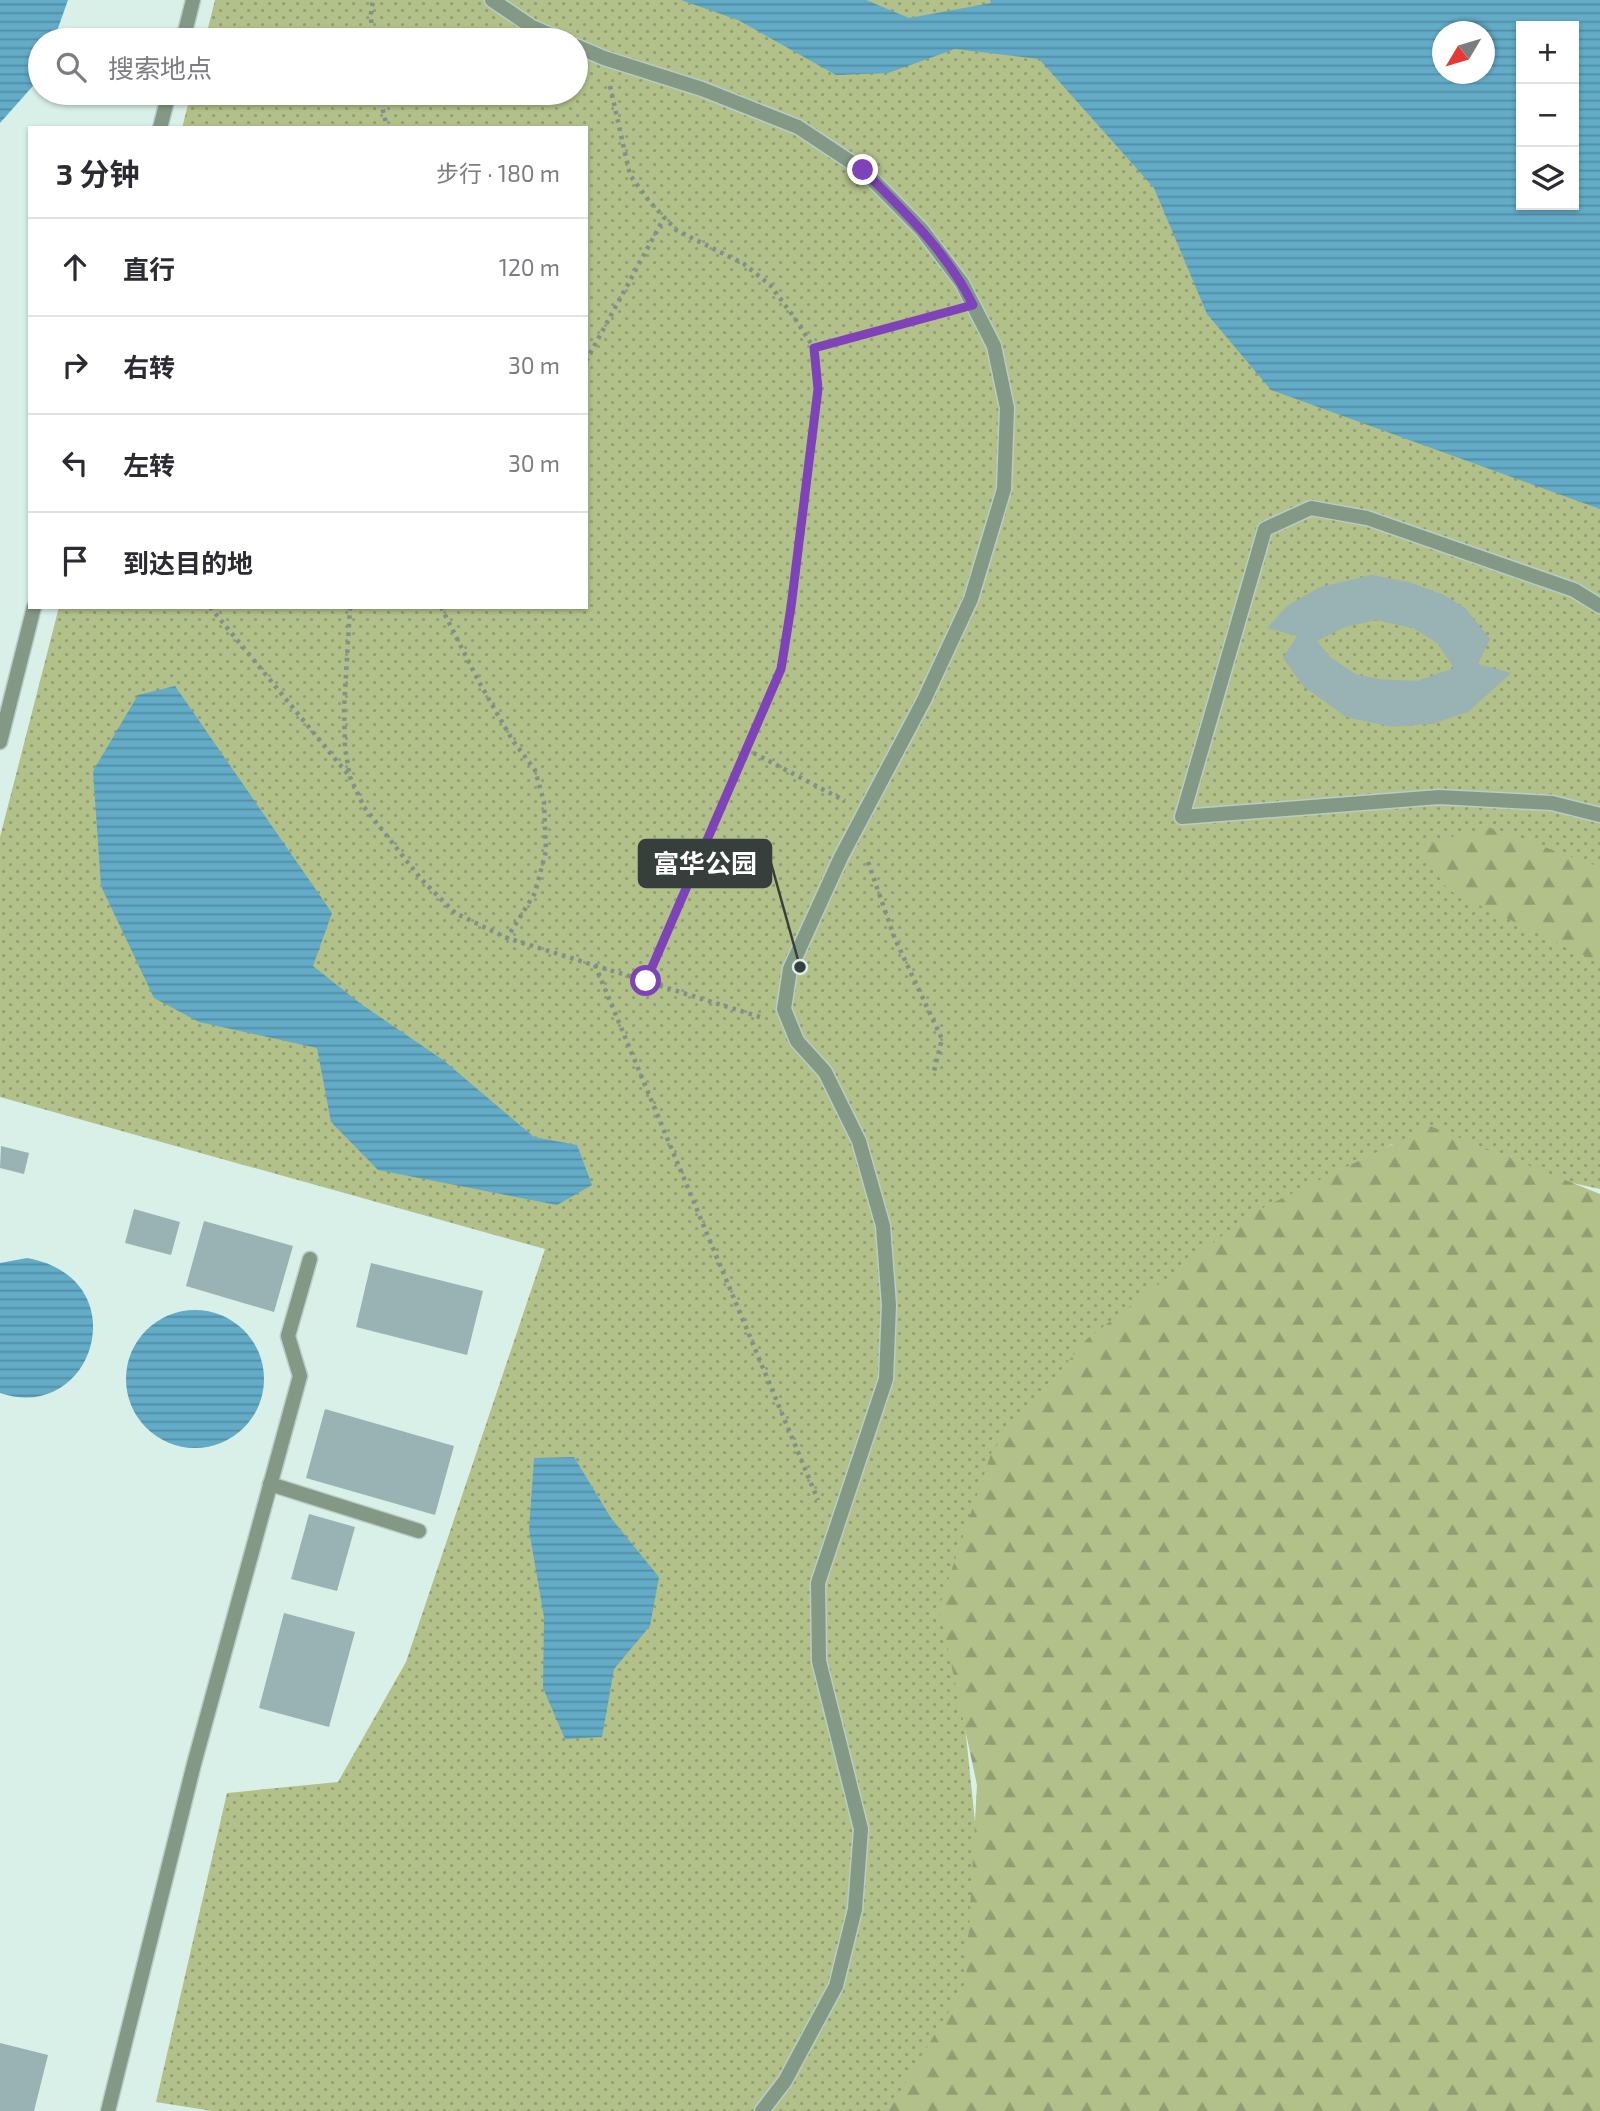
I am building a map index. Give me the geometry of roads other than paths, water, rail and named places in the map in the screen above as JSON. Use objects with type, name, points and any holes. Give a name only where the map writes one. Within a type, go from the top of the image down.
[{"type":"street","points":[[186,28],[193,0]]},
{"type":"street","points":[[492,0],[534,28]]},
{"type":"street","points":[[588,51],[702,89],[798,127],[863,170],[922,230],[962,283],[994,346],[1007,408],[1004,489],[971,599],[924,699],[856,829],[790,969],[783,1009],[797,1041],[825,1072],[859,1142],[883,1226],[889,1306],[886,1379],[818,1583],[819,1661],[861,1829],[855,1909],[836,1986],[785,2081],[762,2111]]},
{"type":"street","points":[[160,126],[166,105]]},
{"type":"street","points":[[1600,606],[1574,590],[1367,518],[1311,508],[1265,528],[1182,817],[1439,796],[1552,803],[1600,815]]},
{"type":"street","points":[[0,741],[33,609]]},
{"type":"street","points":[[108,2111],[194,1764],[300,1376],[288,1336],[310,1259]]},
{"type":"street","points":[[270,1484],[419,1531]]},
{"type":"water","points":[[0,0],[68,0],[58,28],[28,28],[28,92],[0,123]]},
{"type":"water","points":[[681,0],[866,0],[909,18],[991,3],[990,0],[1600,0],[1600,509],[1271,390],[1207,314],[1154,188],[1039,59],[955,49],[888,73],[836,75],[738,20]]},
{"type":"water","points":[[175,686],[332,913],[313,966],[361,1004],[443,1060],[534,1137],[577,1145],[592,1185],[557,1205],[378,1170],[331,1122],[317,1048],[199,1022],[154,998],[101,886],[93,771],[138,695]]},
{"type":"water","points":[[27,1258],[62,1271],[83,1292],[92,1318],[91,1345],[79,1370],[60,1388],[33,1397],[0,1393],[0,1263]]},
{"type":"water","points":[[195,1310],[221,1315],[244,1330],[259,1353],[264,1379],[259,1405],[244,1428],[221,1443],[195,1448],[169,1443],[146,1428],[131,1405],[126,1379],[131,1353],[146,1330],[169,1315]]},
{"type":"water","points":[[574,1457],[611,1518],[659,1577],[650,1626],[614,1669],[602,1737],[565,1739],[543,1688],[544,1617],[529,1530],[534,1458]]},
{"type":"place","name":"富华公园","points":[[800,967]]}]
